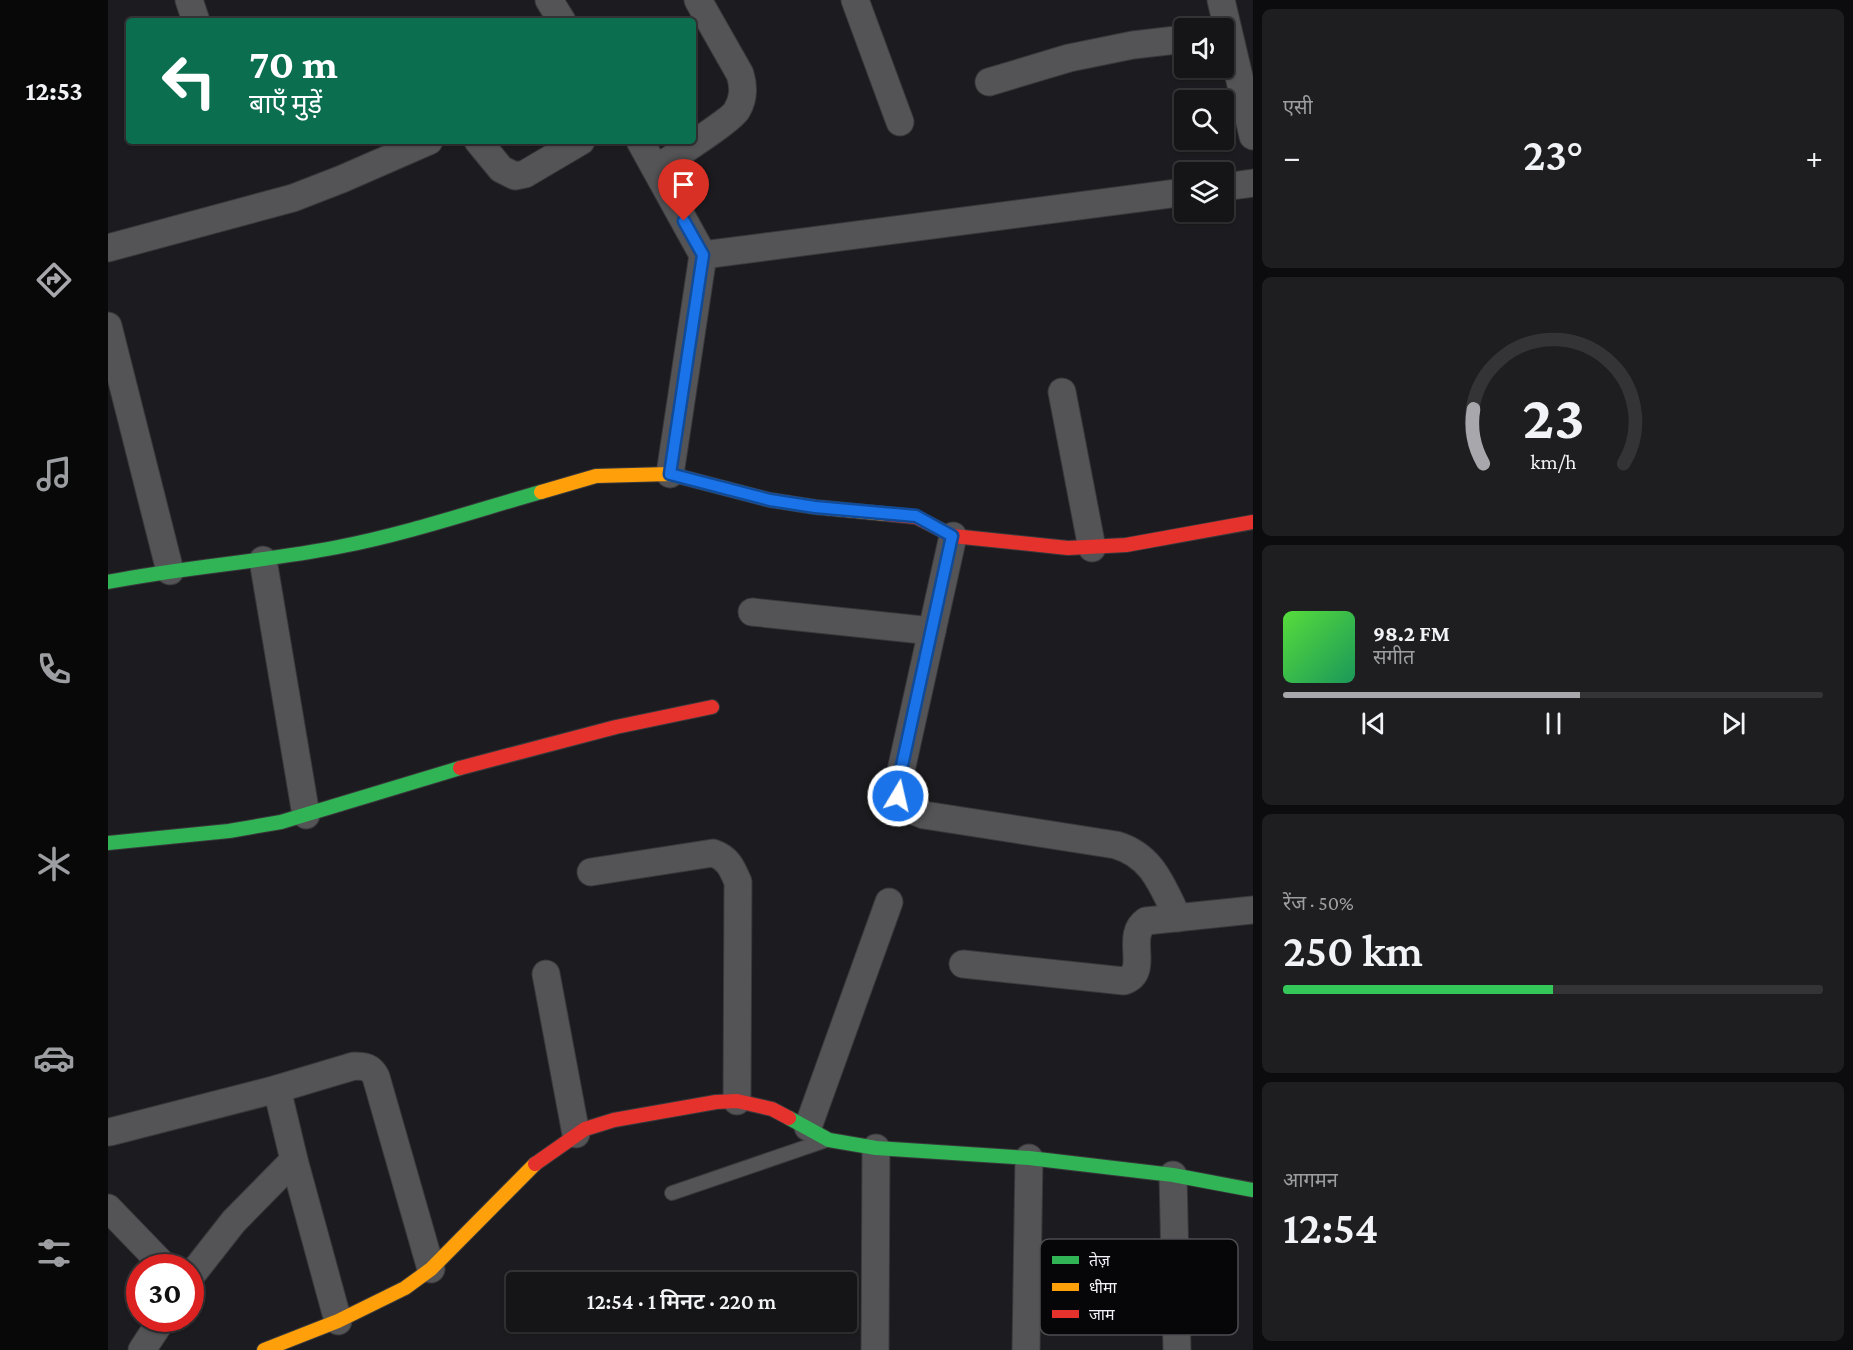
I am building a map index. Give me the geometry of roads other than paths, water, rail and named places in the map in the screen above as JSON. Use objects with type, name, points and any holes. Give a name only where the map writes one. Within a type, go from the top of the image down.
[{"type":"street","points":[[189,0],[195,18]]},
{"type":"street","points":[[549,0],[560,18]]},
{"type":"street","points":[[696,141],[736,113],[743,97],[740,74],[698,0]]},
{"type":"street","points":[[855,0],[900,122]]},
{"type":"street","points":[[1221,0],[1224,18]]},
{"type":"street","points":[[989,82],[1078,56],[1133,45],[1174,40]]},
{"type":"street","points":[[1234,64],[1253,136]]},
{"type":"street","points":[[108,248],[293,198],[422,144]]},
{"type":"street","points":[[480,144],[501,169],[515,176],[525,174],[576,144]]},
{"type":"street","points":[[642,144],[703,255],[670,474]]},
{"type":"street","points":[[656,169],[692,144]]},
{"type":"street","points":[[1234,186],[1253,183]]},
{"type":"street","points":[[703,255],[1174,193]]},
{"type":"street","points":[[108,326],[170,571]]},
{"type":"street","points":[[1062,392],[1092,548]]},
{"type":"street","points":[[108,582],[170,571],[329,550],[596,476],[670,474],[770,500],[815,507],[916,516],[952,536],[1068,548],[1126,545],[1253,522]]},
{"type":"street","points":[[952,536],[898,784],[898,796],[912,811],[924,814],[1116,844],[1131,849],[1145,860],[1154,872],[1179,918]]},
{"type":"street","points":[[263,560],[306,815]]},
{"type":"street","points":[[752,612],[932,631]]},
{"type":"street","points":[[108,843],[229,831],[281,822],[438,774],[616,728],[712,707]]},
{"type":"street","points":[[591,872],[713,853],[722,856],[730,864],[738,882],[737,1101]]},
{"type":"street","points":[[819,1133],[889,902]]},
{"type":"street","points":[[963,964],[1124,981],[1132,978],[1136,973],[1136,937],[1142,923],[1253,910]]},
{"type":"street","points":[[546,974],[576,1134]]},
{"type":"street","points":[[110,1132],[277,1089],[354,1066],[365,1066],[373,1071],[431,1269]]},
{"type":"street","points":[[277,1089],[338,1321]]},
{"type":"street","points":[[264,1350],[338,1321],[405,1288],[431,1269],[537,1161],[585,1129],[614,1120],[716,1102],[737,1101],[772,1109],[819,1133],[876,1148],[1029,1158],[1173,1175],[1253,1190]]},
{"type":"street","points":[[875,1350],[876,1148]]},
{"type":"street","points":[[1026,1350],[1029,1158]]},
{"type":"street","points":[[204,1259],[234,1221],[294,1160]]},
{"type":"street","points":[[1173,1175],[1174,1239]]},
{"type":"street","points":[[108,1208],[152,1254]]},
{"type":"street","points":[[142,1350],[154,1332]]},
{"type":"street","points":[[1177,1335],[1177,1350]]},
{"type":"lane","points":[[672,1192],[819,1133]]}]
